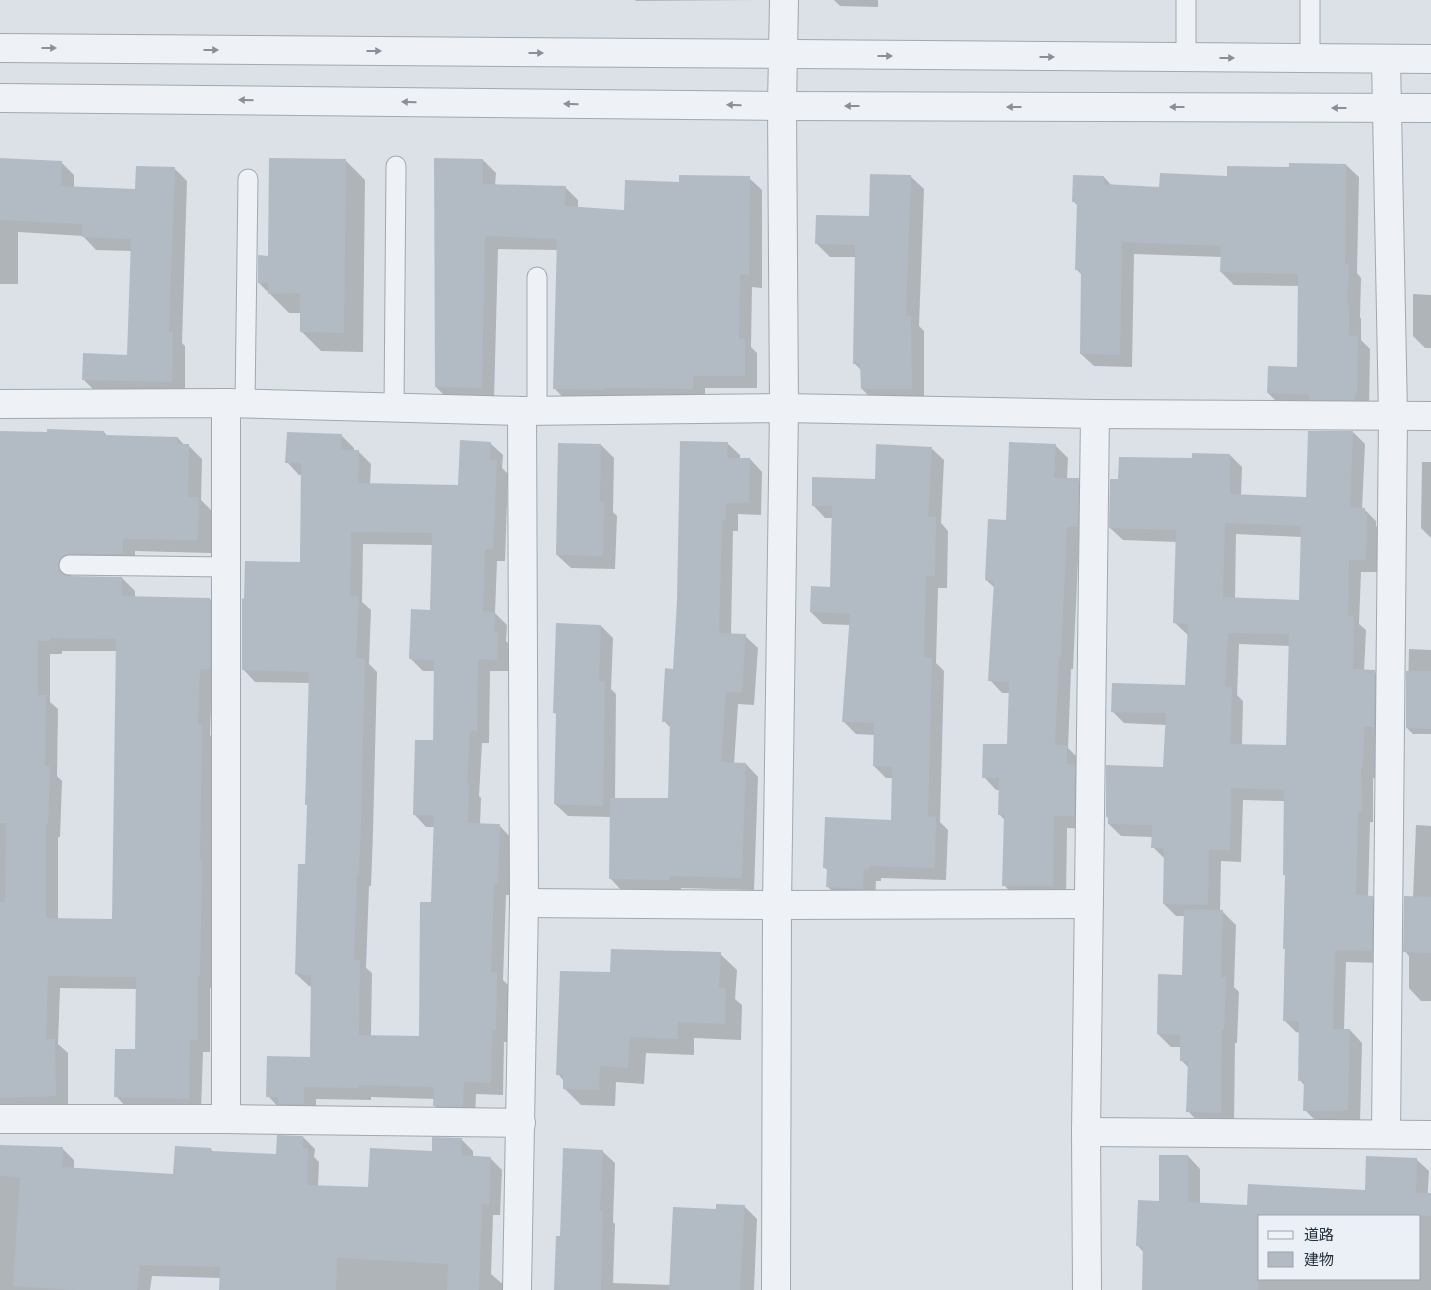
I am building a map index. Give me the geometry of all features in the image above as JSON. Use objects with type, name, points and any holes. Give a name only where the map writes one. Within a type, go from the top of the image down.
[{"type":"street","points":[[776,1290],[777,905],[784,408],[782,106],[784,0]]},
{"type":"street","points":[[0,48],[1431,59]]},
{"type":"street","points":[[1386,59],[1393,416],[1386,1134]]},
{"type":"street","points":[[0,98],[782,106],[1431,108]]},
{"type":"street","points":[[0,404],[235,403],[529,411],[784,408],[1095,414],[1431,416]]},
{"type":"street","points":[[226,1119],[226,568],[235,403]]},
{"type":"street","points":[[517,1290],[521,1123],[529,411]]},
{"type":"street","points":[[1087,1290],[1086,1132],[1095,414]]},
{"type":"street","points":[[524,903],[777,905],[1089,904]]},
{"type":"street","points":[[0,1120],[226,1119],[521,1123]]},
{"type":"street","points":[[1086,1132],[1431,1135]]},
{"type":"lane","points":[[1186,0],[1186,58]]},
{"type":"lane","points":[[1310,0],[1310,58]]},
{"type":"lane","points":[[394,407],[396,166]]},
{"type":"lane","points":[[235,403],[248,179]]},
{"type":"lane","points":[[529,411],[537,277]]},
{"type":"lane","points":[[68,565],[226,568]]},
{"type":"building","points":[[0,158],[62,161],[61,186],[135,189],[136,166],[175,167],[169,332],[173,332],[172,382],[82,380],[83,353],[127,355],[131,239],[82,237],[82,224],[0,220]]},
{"type":"building","points":[[269,158],[346,159],[344,333],[300,332],[300,293],[268,294],[268,283],[258,283],[258,255],[268,256]]},
{"type":"building","points":[[434,158],[483,159],[483,184],[566,186],[565,206],[624,210],[625,180],[679,182],[679,175],[750,176],[749,275],[740,275],[739,339],[745,339],[745,376],[693,376],[693,389],[553,389],[557,239],[485,236],[482,388],[435,387]]},
{"type":"building","points":[[1289,163],[1346,164],[1345,264],[1349,264],[1347,305],[1349,305],[1349,335],[1358,336],[1357,393],[1355,393],[1354,400],[1309,400],[1309,395],[1267,393],[1268,366],[1297,367],[1298,274],[1220,272],[1221,246],[1122,242],[1120,355],[1080,354],[1081,270],[1075,270],[1077,202],[1072,202],[1073,175],[1104,176],[1104,184],[1159,187],[1160,173],[1227,176],[1227,166],[1289,167]]},
{"type":"building","points":[[870,174],[911,175],[906,316],[911,316],[912,389],[861,389],[860,363],[853,364],[855,245],[815,244],[816,215],[869,216]]},
{"type":"building","points":[[47,429],[104,431],[104,435],[178,437],[178,444],[189,444],[188,497],[199,497],[198,540],[123,539],[123,554],[69,554],[64,555],[60,559],[58,565],[59,571],[68,576],[122,577],[122,596],[210,598],[210,669],[200,669],[198,725],[202,725],[200,860],[202,860],[200,976],[198,976],[198,1040],[190,1040],[189,1099],[114,1097],[115,1049],[135,1049],[136,977],[48,976],[46,1039],[55,1039],[56,1096],[0,1098],[0,902],[5,902],[6,823],[0,823],[0,431],[47,432]],"holes":[[[50,638],[116,639],[112,919],[46,918],[46,824],[48,824],[50,767],[45,766],[46,695],[38,695],[38,641],[50,641]]]},
{"type":"building","points":[[1308,431],[1353,431],[1350,507],[1365,508],[1365,514],[1367,514],[1366,560],[1349,560],[1348,616],[1354,616],[1353,669],[1375,670],[1374,727],[1364,727],[1363,767],[1361,767],[1362,811],[1358,811],[1356,895],[1373,896],[1372,951],[1335,950],[1333,1029],[1350,1029],[1348,1111],[1303,1111],[1304,1081],[1298,1081],[1299,1021],[1283,1021],[1285,949],[1283,949],[1285,875],[1283,875],[1284,790],[1231,788],[1230,850],[1209,850],[1208,905],[1163,904],[1164,848],[1151,848],[1152,825],[1108,824],[1108,817],[1106,817],[1106,765],[1163,767],[1166,713],[1111,712],[1112,683],[1185,685],[1188,624],[1173,623],[1176,530],[1109,528],[1110,479],[1118,479],[1119,457],[1192,458],[1192,453],[1230,454],[1230,494],[1306,497]],"holes":[[[1225,523],[1301,526],[1299,600],[1223,597]],[[1228,633],[1289,634],[1286,745],[1230,744],[1232,688],[1225,687]]]},
{"type":"building","points":[[287,432],[342,434],[341,450],[359,450],[358,483],[458,485],[460,440],[491,442],[490,460],[497,460],[493,549],[485,549],[483,611],[495,612],[494,632],[498,632],[497,660],[478,659],[477,731],[470,731],[467,785],[469,785],[468,823],[500,824],[498,883],[494,883],[491,972],[497,972],[496,1030],[492,1030],[491,1083],[464,1082],[463,1107],[433,1106],[434,1087],[359,1085],[359,1088],[304,1087],[304,1104],[278,1104],[278,1097],[266,1097],[267,1056],[310,1057],[311,975],[295,974],[298,864],[305,864],[309,672],[242,670],[242,598],[244,599],[245,561],[300,562],[301,463],[285,463]],"holes":[[[351,532],[432,533],[430,610],[411,609],[409,659],[434,660],[433,740],[415,740],[413,815],[434,815],[431,902],[420,902],[419,1036],[359,1035],[360,960],[354,960],[357,874],[359,874],[365,659],[356,658],[359,596],[350,596]]]},
{"type":"building","points":[[680,441],[728,442],[727,458],[750,458],[749,503],[726,503],[726,520],[722,520],[719,633],[746,634],[742,693],[726,692],[721,762],[746,763],[742,878],[669,876],[669,880],[609,879],[610,798],[668,798],[670,722],[662,722],[665,668],[673,669],[677,601]]},
{"type":"building","points":[[1009,442],[1056,444],[1054,478],[1079,478],[1078,527],[1067,527],[1055,745],[1067,745],[1067,764],[1075,765],[1074,816],[1054,816],[1053,886],[1002,886],[1004,815],[998,815],[999,778],[982,778],[983,744],[1007,744],[1009,682],[988,681],[994,581],[985,580],[988,519],[1006,520]]},
{"type":"building","points":[[558,443],[601,444],[600,502],[604,502],[603,556],[556,555]]},
{"type":"building","points":[[876,444],[932,447],[928,517],[936,517],[935,576],[926,576],[924,657],[932,657],[928,816],[936,817],[935,868],[869,866],[869,869],[864,869],[863,889],[826,887],[827,868],[823,868],[825,817],[891,820],[892,767],[873,766],[874,723],[842,722],[850,614],[810,612],[811,586],[830,587],[832,506],[812,506],[812,477],[875,479]]},
{"type":"building","points":[[556,623],[601,625],[599,681],[605,681],[603,806],[554,804],[556,713],[553,713]]},
{"type":"building","points":[[1406,671],[1431,671],[1431,729],[1406,728]]},
{"type":"building","points":[[1404,896],[1431,897],[1431,953],[1403,952]]},
{"type":"building","points":[[1184,909],[1223,910],[1221,977],[1226,977],[1224,1030],[1222,1030],[1221,1113],[1186,1112],[1188,1061],[1180,1061],[1180,1035],[1157,1034],[1158,974],[1182,975]]},
{"type":"building","points":[[611,949],[721,952],[719,987],[726,988],[725,1024],[678,1022],[678,1039],[630,1037],[628,1068],[600,1066],[599,1090],[563,1089],[563,1075],[556,1075],[560,971],[610,972]]},
{"type":"building","points":[[277,1135],[303,1136],[303,1148],[308,1149],[307,1185],[368,1187],[370,1148],[432,1151],[432,1137],[462,1138],[461,1155],[491,1157],[489,1204],[482,1204],[479,1290],[447,1290],[448,1264],[337,1258],[336,1290],[219,1290],[220,1267],[140,1265],[137,1290],[77,1290],[13,1286],[20,1177],[0,1176],[0,1145],[63,1147],[62,1167],[173,1174],[175,1146],[211,1148],[211,1151],[276,1154]]},
{"type":"building","points":[[563,1148],[603,1150],[600,1211],[603,1211],[601,1290],[554,1290],[556,1236],[560,1236]]},
{"type":"building","points":[[1159,1155],[1188,1155],[1188,1202],[1247,1205],[1248,1184],[1365,1190],[1366,1156],[1417,1158],[1416,1193],[1431,1193],[1431,1216],[1258,1215],[1258,1290],[1142,1290],[1143,1246],[1136,1246],[1138,1200],[1159,1201]]},
{"type":"building","points":[[716,1204],[745,1205],[740,1290],[669,1290],[673,1207],[716,1209]]}]
